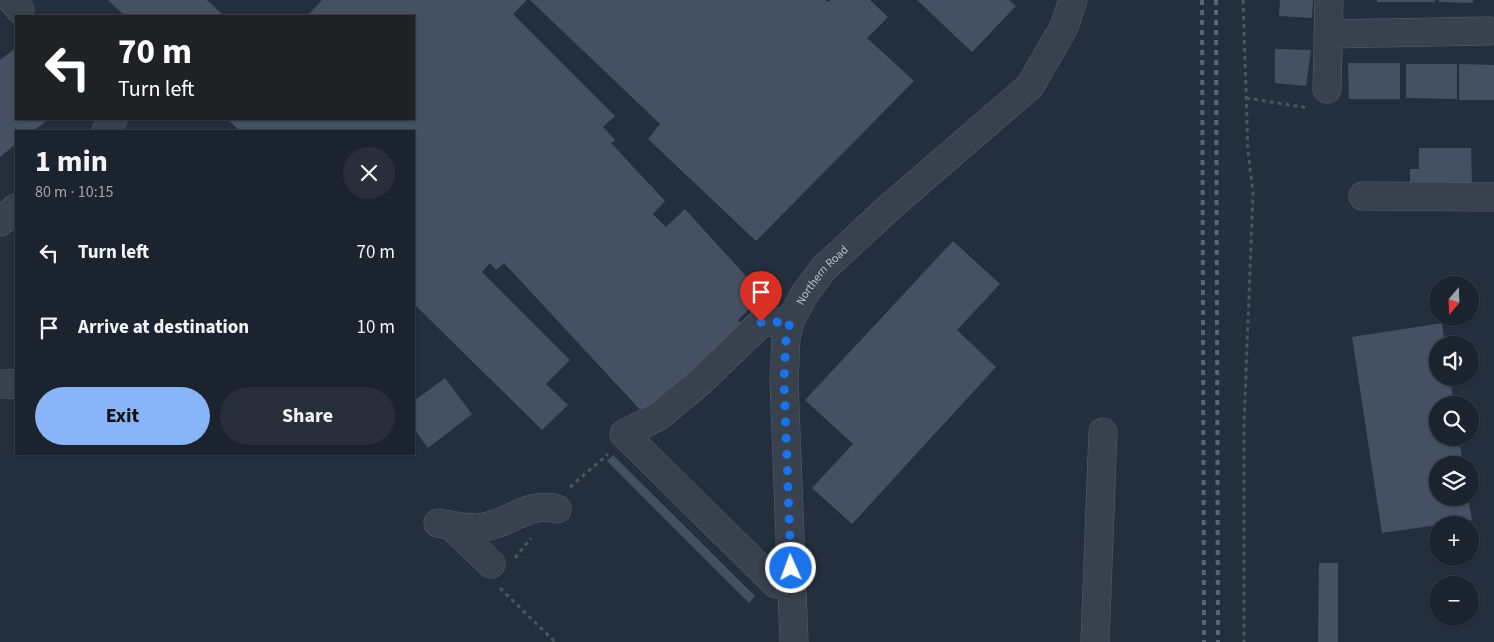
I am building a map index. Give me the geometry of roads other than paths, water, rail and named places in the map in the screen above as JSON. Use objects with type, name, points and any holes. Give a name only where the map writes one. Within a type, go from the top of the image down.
[{"type":"street","name":"Northern Road","points":[[794,642],[784,381],[786,338],[790,322],[804,295],[824,269],[891,206],[1030,86],[1064,27],[1073,0]]},
{"type":"street","points":[[1327,89],[1330,0]]},
{"type":"street","points":[[1328,34],[1488,31]]},
{"type":"street","points":[[1363,196],[1494,197]]},
{"type":"street","points":[[0,222],[15,209]]},
{"type":"street","points":[[790,322],[761,322],[702,381],[659,416],[624,434],[776,584],[792,584]]},
{"type":"street","points":[[0,384],[15,384]]},
{"type":"street","points":[[1095,642],[1104,432]]},
{"type":"street","points":[[500,569],[444,524],[477,528],[501,522],[532,508],[545,505],[557,509]]},
{"type":"railway","points":[[1202,0],[1204,642]]},
{"type":"railway","points":[[1216,0],[1218,642]]}]
